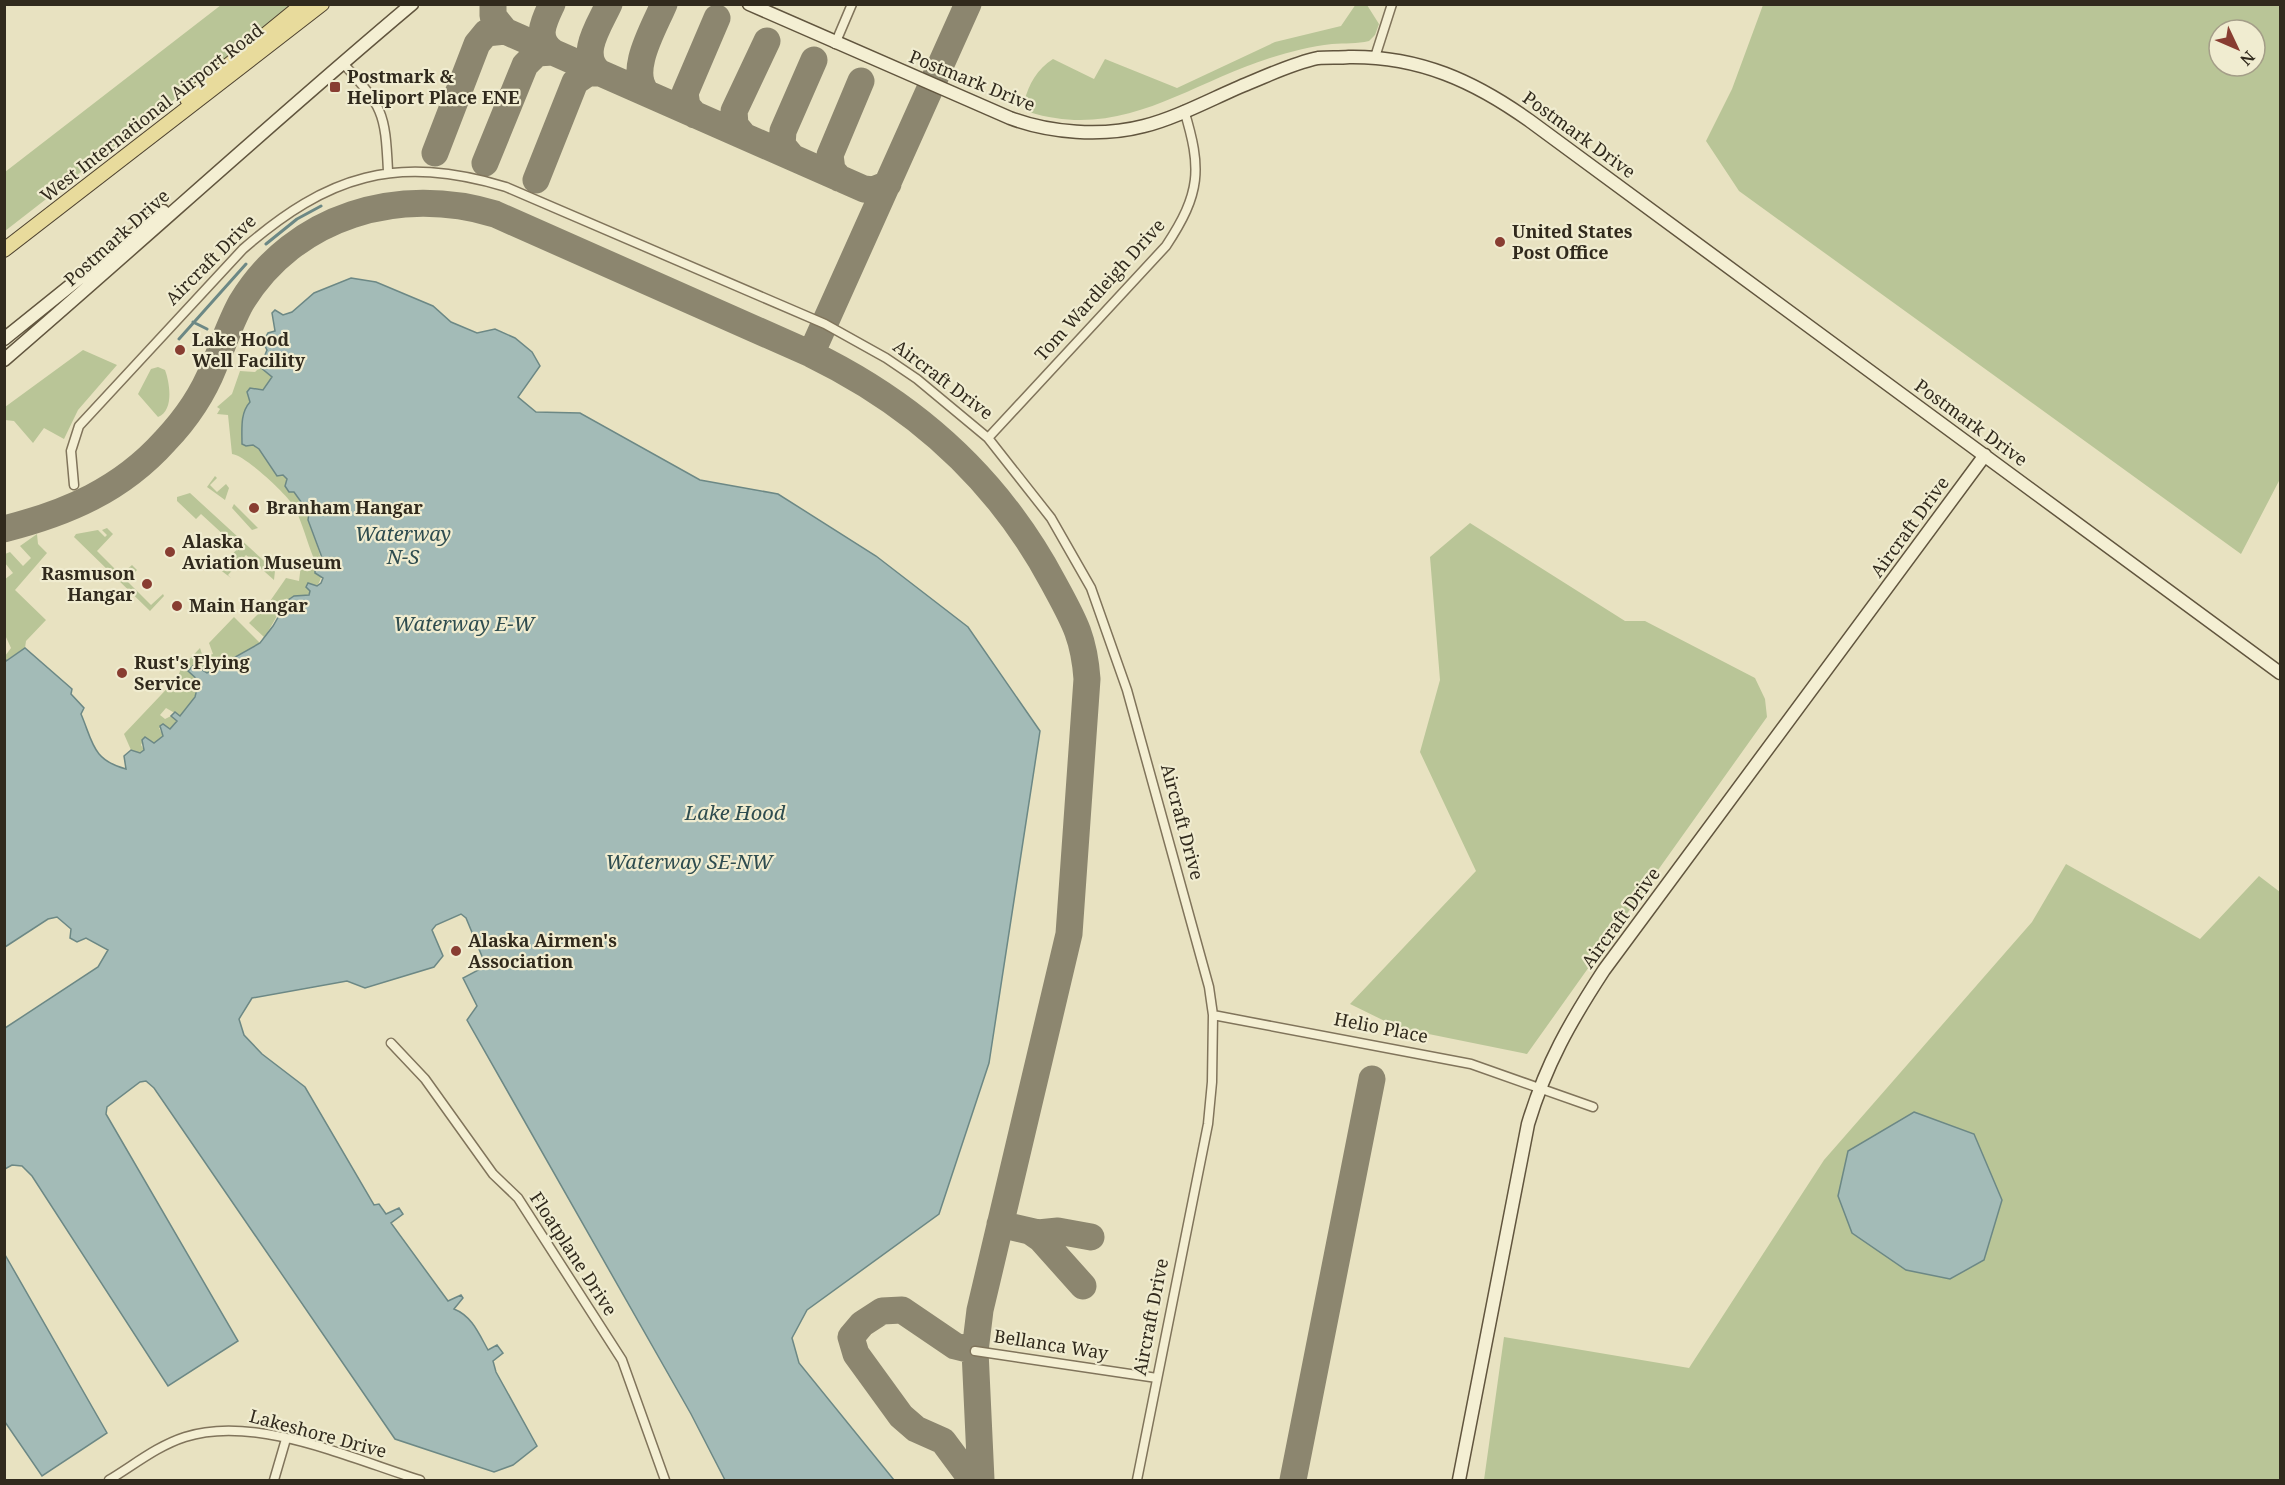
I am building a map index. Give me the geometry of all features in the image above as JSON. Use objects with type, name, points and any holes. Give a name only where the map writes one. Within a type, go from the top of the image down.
[{"type":"main road","points":[[132,153],[204,84],[303,4]]},
{"type":"main road","name":"West International Airport Road","points":[[4,250],[132,153],[321,4]]},
{"type":"main road","points":[[4,240],[60,207]]},
{"type":"street","name":"Postmark Drive","points":[[4,360],[119,261],[251,141],[412,4]]},
{"type":"street","name":"Postmark Drive","points":[[749,4],[835,44],[1030,126],[1103,132],[1145,126],[1283,69],[1319,58],[1375,57],[1404,60],[1472,83],[1498,99],[2280,673]]},
{"type":"street","points":[[835,44],[852,4]]},
{"type":"street","points":[[1375,57],[1392,4]]},
{"type":"street","points":[[342,63],[375,99],[382,112],[386,130],[388,171]]},
{"type":"street","name":"Tom Wardleigh Drive","points":[[988,438],[1166,246],[1180,225],[1195,186],[1197,166],[1196,147],[1184,110]]},
{"type":"street","name":"Postmark Drive","points":[[4,339],[251,141]]},
{"type":"street","name":"Aircraft Drive","points":[[74,485],[71,451],[79,426],[243,249],[272,224],[315,197],[388,171],[430,171],[471,177],[506,187],[825,324],[886,358],[917,379],[988,438],[1051,518],[1091,588],[1127,690],[1209,987],[1213,1015],[1212,1082],[1208,1124],[1137,1480]]},
{"type":"street","name":"Aircraft Drive","points":[[1459,1480],[1515,1184],[1539,1088],[1567,1026],[1604,970],[1985,455]]},
{"type":"street","name":"Helio Place","points":[[1213,1015],[1452,1059],[1593,1107]]},
{"type":"street","name":"Floatplane Drive","points":[[391,1043],[425,1079],[493,1174],[518,1198],[622,1360],[665,1480]]},
{"type":"street","name":"Bellanca Way","points":[[975,1350],[1157,1378]]},
{"type":"street","name":"Lakeshore Drive","points":[[109,1480],[162,1446],[205,1432],[247,1430],[286,1439],[420,1480]]},
{"type":"street","points":[[274,1480],[286,1439]]},
{"type":"green space","points":[[1356,4],[1367,5],[1379,24],[1375,35],[1369,41],[1316,46],[1293,51],[1240,69],[1153,106],[1124,115],[1094,119],[1063,119],[1029,112],[1024,102],[1034,78],[1042,67],[1053,59],[1094,79],[1105,59],[1177,88],[1275,42],[1341,26]]},
{"type":"green space","points":[[221,5],[296,5],[5,231],[5,172]]},
{"type":"green space","points":[[1763,5],[2280,5],[2280,479],[2241,554],[1739,191],[1706,141],[1732,89]]},
{"type":"green space","points":[[83,350],[117,365],[78,410],[64,439],[44,428],[33,443],[14,421],[5,420],[5,407]]},
{"type":"green space","points":[[158,367],[165,370],[169,403],[167,409],[158,417],[138,394],[151,369]]},
{"type":"green space","points":[[260,367],[272,377],[263,390],[251,388],[253,445],[259,449],[277,476],[283,475],[287,479],[289,492],[294,492],[309,513],[308,520],[319,551],[322,570],[321,579],[316,587],[306,596],[290,598],[264,637],[249,623],[268,604],[286,578],[299,581],[301,565],[314,559],[293,505],[255,468],[232,454],[228,415],[217,414],[220,409],[217,407],[232,394],[240,371],[255,372]]},
{"type":"green space","points":[[215,476],[217,478],[210,485],[217,492],[226,484],[229,488],[225,500],[207,487]]},
{"type":"green space","points":[[190,493],[275,571],[274,580],[246,555],[228,575],[231,578],[219,569],[238,548],[201,514],[196,519],[177,501],[177,497]]},
{"type":"green space","points":[[234,504],[258,528],[252,530],[232,508]]},
{"type":"green space","points":[[1470,523],[1625,621],[1645,621],[1755,678],[1765,699],[1767,717],[1527,1054],[1399,1028],[1350,1004],[1476,871],[1420,752],[1440,680],[1430,557]]},
{"type":"green space","points":[[107,528],[113,534],[97,551],[121,575],[132,565],[137,570],[127,581],[151,605],[163,594],[164,596],[150,611],[74,537],[76,534],[98,530],[105,537],[107,535],[102,530]]},
{"type":"green space","points":[[37,534],[38,544],[47,553],[15,590],[46,620],[26,641],[25,648],[5,661],[5,656],[11,648],[5,635],[4,580],[13,573],[5,563],[5,554],[10,552],[23,566],[31,558],[20,546]]},
{"type":"green space","points":[[234,617],[260,643],[207,673],[194,666],[197,688],[190,704],[180,716],[166,708],[160,715],[165,719],[171,716],[177,721],[170,729],[159,728],[163,736],[154,743],[145,737],[141,745],[144,750],[140,753],[131,750],[124,734],[178,677],[181,668],[200,648],[203,657],[213,654],[209,643]]},
{"type":"green space","points":[[2066,864],[2200,939],[2259,876],[2280,892],[2280,1480],[1484,1480],[1504,1337],[1689,1368],[1824,1160],[2032,922]]},
{"type":"water","name":"Lake Hood","points":[[351,278],[376,282],[433,306],[451,322],[477,333],[495,329],[515,338],[532,352],[540,366],[518,397],[536,412],[580,413],[700,480],[778,494],[876,556],[968,627],[1040,731],[989,1063],[939,1214],[807,1310],[792,1338],[799,1363],[894,1480],[725,1480],[691,1414],[467,1020],[477,1006],[463,978],[486,966],[466,918],[461,914],[436,925],[432,930],[443,956],[434,967],[365,988],[347,981],[252,998],[239,1019],[244,1035],[262,1054],[305,1087],[374,1205],[379,1204],[386,1214],[399,1208],[403,1214],[391,1223],[448,1301],[461,1295],[463,1298],[454,1309],[466,1316],[488,1350],[497,1345],[503,1353],[493,1361],[496,1372],[537,1446],[513,1465],[494,1472],[395,1439],[154,1088],[146,1081],[140,1082],[107,1107],[106,1114],[238,1341],[168,1386],[32,1176],[22,1166],[12,1165],[5,1169],[5,1028],[98,967],[108,950],[86,938],[77,942],[70,938],[71,929],[57,917],[48,919],[5,947],[5,658],[6,661],[25,648],[72,689],[71,694],[84,708],[81,714],[95,749],[106,761],[126,769],[124,756],[131,750],[140,753],[144,750],[142,740],[145,737],[154,743],[163,736],[160,726],[163,724],[170,729],[177,721],[171,716],[175,712],[180,716],[195,697],[199,681],[188,671],[194,665],[207,673],[260,643],[288,600],[294,596],[309,595],[310,591],[306,587],[308,583],[317,586],[321,583],[323,578],[315,573],[315,570],[321,568],[324,563],[308,520],[309,513],[294,492],[289,492],[285,486],[287,479],[283,475],[277,476],[259,449],[253,445],[242,444],[242,422],[250,402],[247,392],[250,388],[263,390],[272,377],[260,367],[267,350],[263,342],[268,333],[275,331],[272,313],[275,310],[283,315],[292,312],[314,293]]},
{"type":"water","points":[[1914,1112],[1974,1134],[2002,1200],[1984,1260],[1950,1279],[1906,1270],[1852,1233],[1838,1196],[1848,1151]]},
{"type":"water","points":[[4,1253],[107,1433],[42,1476],[5,1422]]},
{"type":"waterway","points":[[266,244],[297,219],[321,206]]},
{"type":"waterway","points":[[179,339],[246,264]]},
{"type":"waterway","points":[[193,322],[207,329]]},
{"type":"taxiway","points":[[493,4],[493,16],[505,31],[864,189],[873,190],[888,184]]},
{"type":"taxiway","points":[[552,4],[542,29],[542,36],[547,47],[553,52]]},
{"type":"taxiway","points":[[600,73],[593,66],[590,49],[596,30],[609,4]]},
{"type":"taxiway","points":[[647,93],[640,74],[641,62],[664,4]]},
{"type":"taxiway","points":[[811,354],[968,4]]},
{"type":"taxiway","points":[[695,115],[687,106],[685,93],[717,18]]},
{"type":"taxiway","points":[[435,153],[477,44],[486,33],[505,31]]},
{"type":"taxiway","points":[[744,136],[735,125],[734,111],[767,41]]},
{"type":"taxiway","points":[[485,163],[525,65],[537,53],[553,52]]},
{"type":"taxiway","points":[[792,157],[782,145],[783,131],[814,60]]},
{"type":"taxiway","points":[[536,180],[575,82],[588,73],[600,73]]},
{"type":"taxiway","points":[[839,178],[832,170],[830,155],[861,81]]},
{"type":"taxiway","points":[[4,529],[50,515],[92,497],[130,473],[148,458],[180,424],[193,406],[210,376],[241,303],[263,273],[290,248],[320,229],[352,215],[387,206],[423,203],[459,206],[495,214],[811,354],[885,397],[951,448],[1007,510],[1031,545],[1072,618],[1083,651],[1087,679],[1069,934],[980,1310],[975,1351],[981,1480]]},
{"type":"taxiway","points":[[1293,1480],[1372,1079]]},
{"type":"taxiway","points":[[1000,1224],[1038,1233],[1058,1231],[1091,1237]]},
{"type":"taxiway","points":[[1031,1232],[1041,1239],[1083,1286]]},
{"type":"taxiway","points":[[972,1480],[943,1441],[916,1429],[901,1416],[856,1354],[851,1337],[862,1324],[882,1311],[902,1310],[955,1346],[975,1351]]},
{"type":"place","name":"Postmark & Heliport Place ENE","points":[[335,87]]},
{"type":"place","name":"United States Post Office","points":[[1500,242]]},
{"type":"place","name":"Lake Hood Well Facility","points":[[180,350]]},
{"type":"place","name":"Branham Hangar","points":[[254,508]]},
{"type":"place","name":"Alaska Aviation Museum","points":[[170,552]]},
{"type":"place","name":"Rasmuson Hangar","points":[[147,584]]},
{"type":"place","name":"Main Hangar","points":[[177,606]]},
{"type":"place","name":"Rust's Flying Service","points":[[122,673]]},
{"type":"place","name":"Alaska Airmen's Association","points":[[456,951]]},
{"type":"water label","name":"Waterway N-S","points":[[403,546]]},
{"type":"water label","name":"Waterway E-W","points":[[464,624]]},
{"type":"water label","name":"Waterway SE-NW","points":[[689,862]]}]
